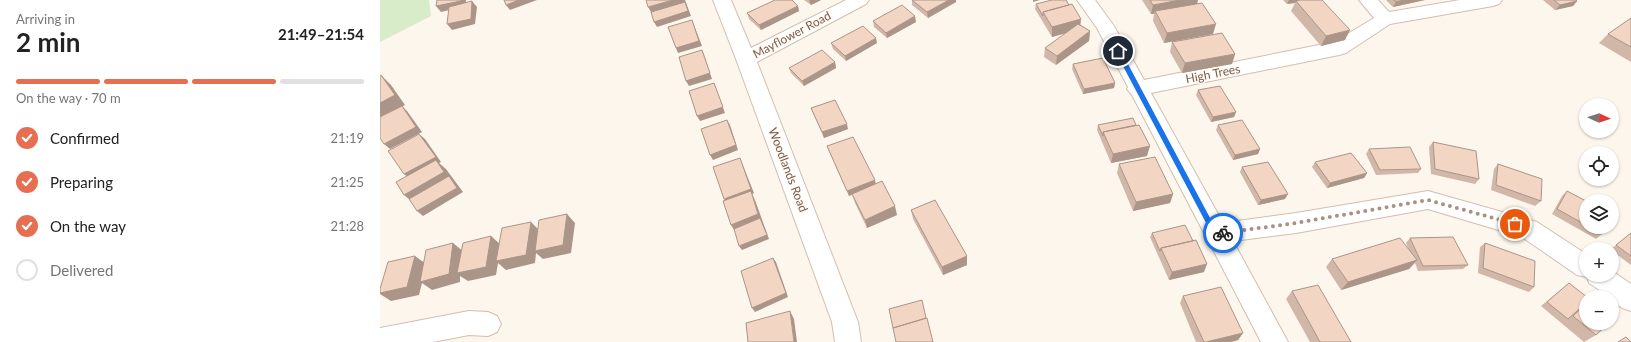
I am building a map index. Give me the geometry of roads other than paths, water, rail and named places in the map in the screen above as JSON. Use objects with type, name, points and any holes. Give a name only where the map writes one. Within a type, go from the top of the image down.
[{"type":"street","name":"Woodlands Road","points":[[722,0],[746,59],[845,322],[848,342]]},
{"type":"street","name":"Mayflower Road","points":[[746,59],[860,0]]},
{"type":"street","points":[[1086,0],[1105,26],[1215,234],[1275,342]]},
{"type":"street","points":[[1368,0],[1385,19]]},
{"type":"street","name":"High Trees","points":[[1137,89],[1283,52],[1339,48],[1385,19],[1493,0]]},
{"type":"street","points":[[1215,234],[1296,223],[1428,200],[1529,228],[1579,262]]},
{"type":"street","points":[[1609,282],[1631,300]]},
{"type":"street","points":[[380,340],[468,323],[488,324]]}]
